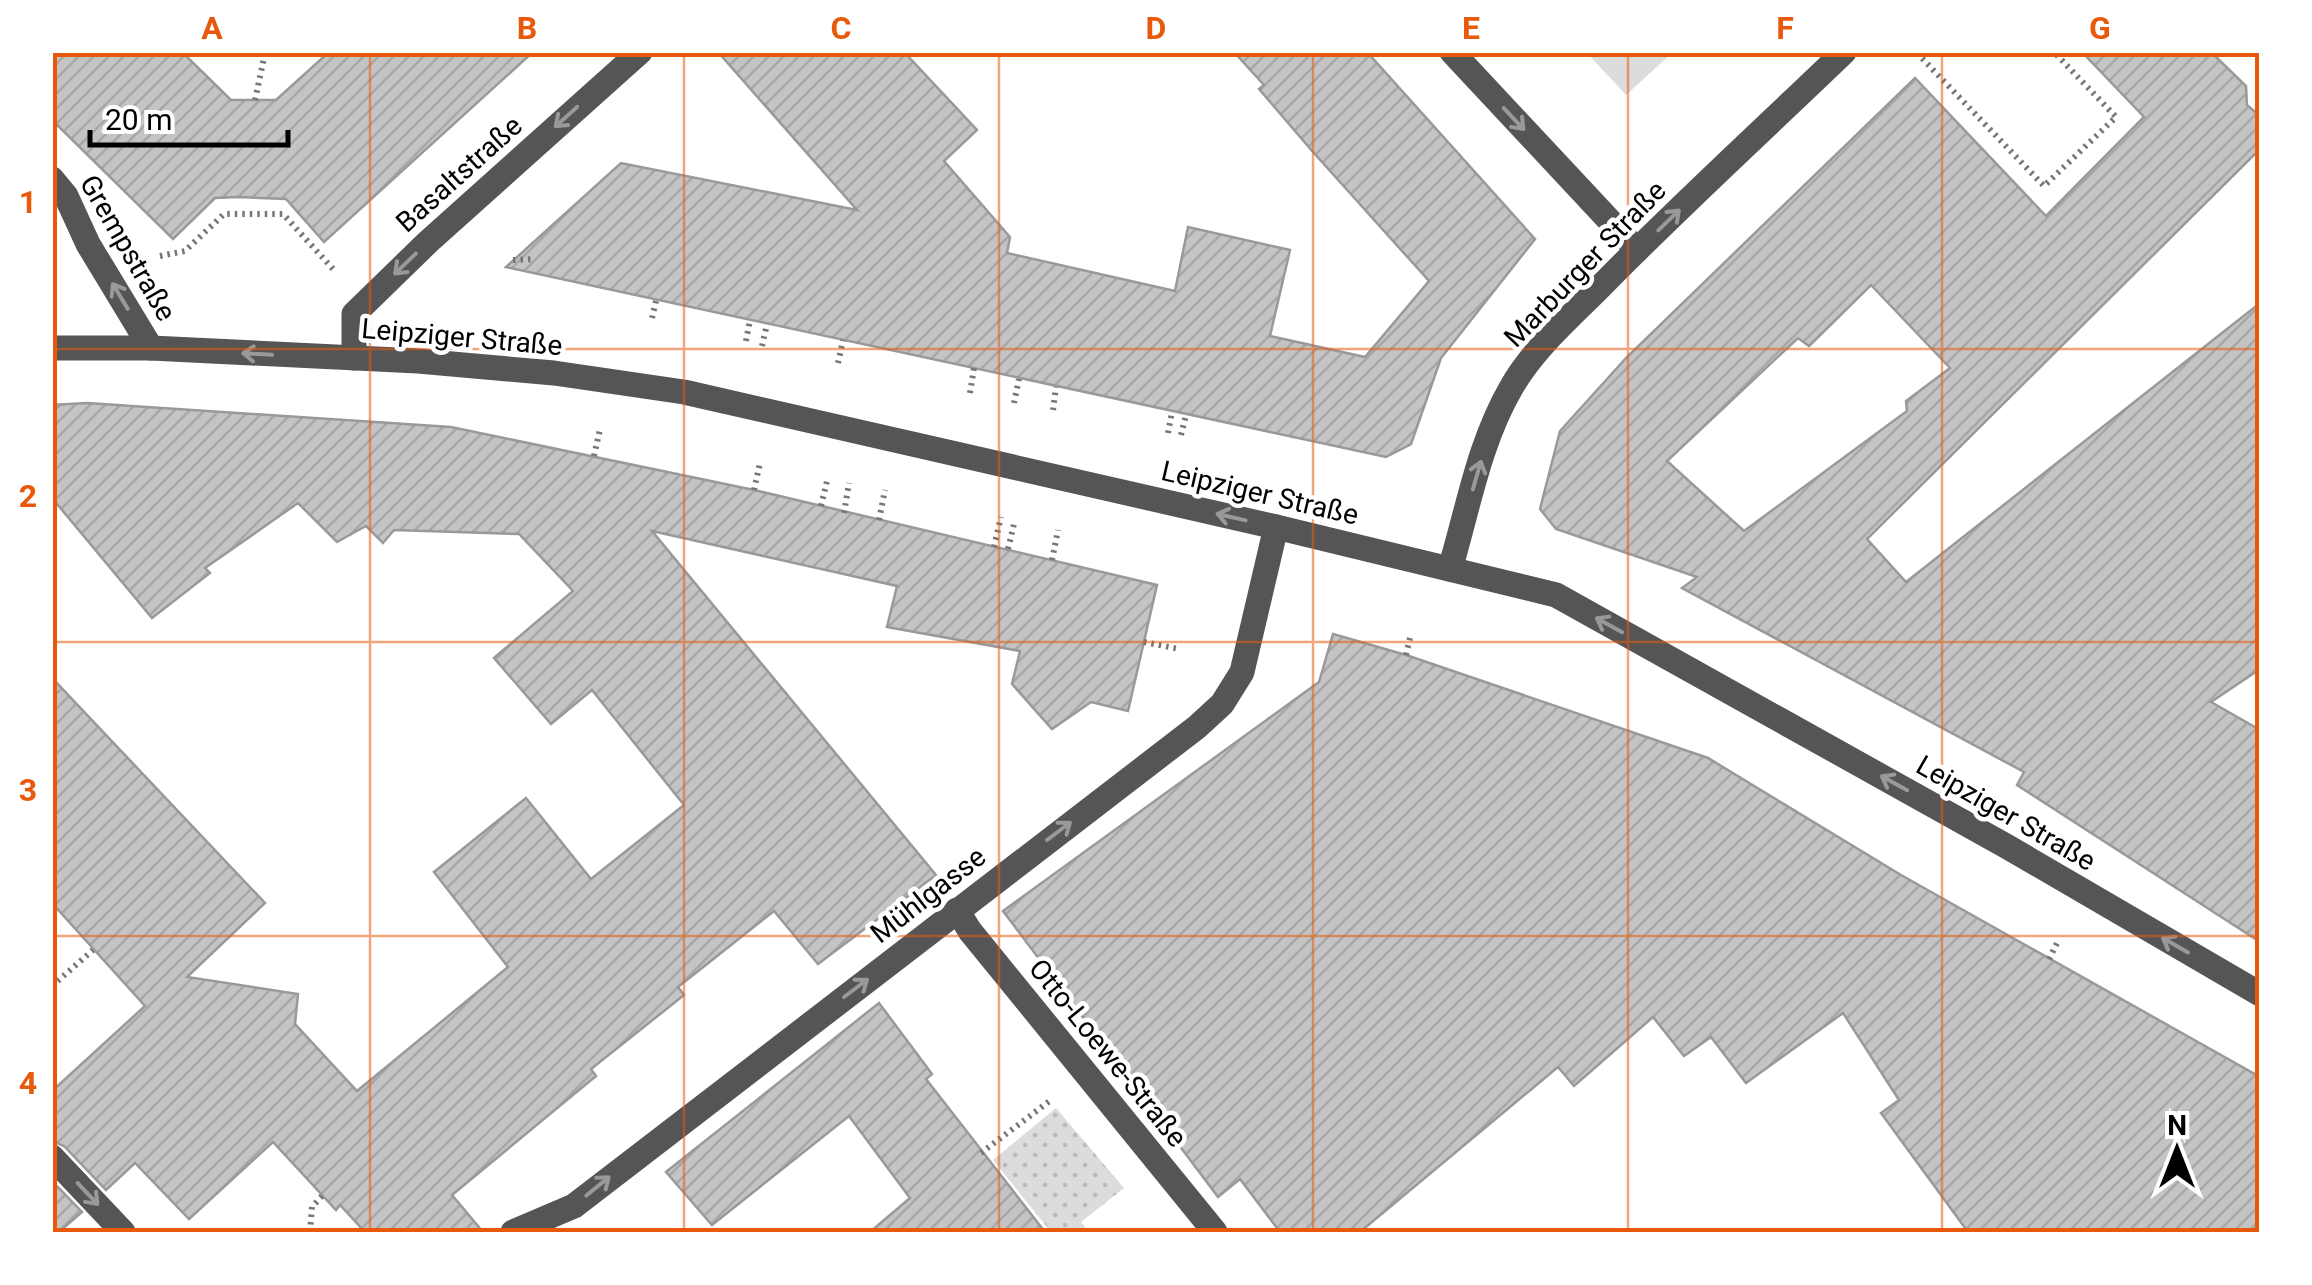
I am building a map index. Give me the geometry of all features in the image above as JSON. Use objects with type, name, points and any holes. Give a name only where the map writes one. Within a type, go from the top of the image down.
[{"type":"street","name":"Basaltstraße","points":[[354,358],[354,314],[428,242],[640,52]]},
{"type":"street","points":[[1452,52],[1637,250]]},
{"type":"street","name":"Marburger Straße","points":[[1450,569],[1477,470],[1511,388],[1544,344],[1844,52]]},
{"type":"street","name":"Grempstraße","points":[[52,179],[66,196],[88,244],[151,348]]},
{"type":"street","name":"Leipziger Straße","points":[[52,348],[151,348],[354,358],[554,374],[684,392],[1556,595],[1974,828],[2260,994]]},
{"type":"street","name":"Mühlgasse","points":[[513,1232],[574,1206],[1222,704],[1242,672],[1276,527]]},
{"type":"street","name":"Otto-Loewe-Straße","points":[[957,910],[1215,1232]]},
{"type":"street","points":[[52,1157],[123,1232]]},
{"type":"path","points":[[1918,53],[2044,186],[2116,117],[2054,52]]},
{"type":"path","points":[[255,100],[264,54]]},
{"type":"path","points":[[160,256],[185,251],[224,214],[283,214],[335,272]]},
{"type":"path","points":[[513,260],[534,258]]},
{"type":"path","points":[[652,318],[656,300]]},
{"type":"path","points":[[746,342],[750,320]]},
{"type":"path","points":[[762,346],[767,324]]},
{"type":"path","points":[[838,364],[843,340]]},
{"type":"path","points":[[970,393],[974,368]]},
{"type":"path","points":[[1014,403],[1019,379]]},
{"type":"path","points":[[1053,410],[1056,387]]},
{"type":"path","points":[[1168,433],[1172,412]]},
{"type":"path","points":[[1181,435],[1186,415]]},
{"type":"path","points":[[594,456],[600,428]]},
{"type":"path","points":[[754,490],[760,463]]},
{"type":"path","points":[[822,506],[828,477]]},
{"type":"path","points":[[844,512],[849,483]]},
{"type":"path","points":[[879,520],[885,490]]},
{"type":"path","points":[[994,547],[1001,517]]},
{"type":"path","points":[[1008,549],[1014,520]]},
{"type":"path","points":[[1052,560],[1058,530]]},
{"type":"path","points":[[1406,655],[1410,638]]},
{"type":"path","points":[[1144,642],[1178,650]]},
{"type":"path","points":[[2050,958],[2060,939]]},
{"type":"path","points":[[52,986],[92,950]]},
{"type":"path","points":[[981,1153],[1060,1093]]},
{"type":"path","points":[[310,1232],[312,1207],[322,1196]]},
{"type":"shaded area","points":[[1587,53],[1672,53],[1626,95]]},
{"type":"shaded area","points":[[1056,1108],[1124,1188],[1081,1222],[1088,1232],[1051,1232],[993,1160]]},
{"type":"building","points":[[52,52],[182,52],[231,100],[276,100],[329,52],[533,52],[324,242],[286,199],[238,197],[215,198],[173,239],[52,120]]},
{"type":"building","points":[[718,52],[904,52],[977,130],[944,161],[1010,237],[1007,253],[1175,291],[1188,227],[1290,250],[1270,336],[1365,357],[1429,281],[1259,89],[1264,85],[1234,52],[1367,52],[1535,239],[1441,358],[1411,444],[1386,457],[506,267],[621,163],[857,210]]},
{"type":"building","points":[[2082,52],[2211,52],[2246,86],[2247,105],[2260,116],[2260,149],[1867,539],[1906,582],[2260,303],[2260,669],[2211,702],[2260,730],[2260,942],[2017,785],[2024,772],[1682,588],[1697,577],[1556,529],[1540,509],[1560,431],[1626,358],[1915,78],[2046,216],[2144,117]],"holes":[[[1871,285],[1950,368],[1906,401],[1907,411],[1744,531],[1667,461],[1798,338],[1809,346]]]},
{"type":"building","points":[[87,403],[451,427],[754,490],[1157,585],[1128,711],[1091,702],[1052,729],[1012,684],[1020,651],[887,627],[897,586],[652,531],[936,875],[818,964],[774,911],[678,987],[684,995],[591,1069],[596,1076],[452,1195],[483,1232],[365,1232],[340,1205],[336,1210],[273,1142],[189,1219],[135,1163],[106,1190],[64,1146],[52,1141],[52,1091],[145,1006],[52,903],[52,678],[265,903],[187,977],[298,994],[295,1024],[357,1091],[508,967],[434,872],[526,798],[591,879],[684,805],[592,690],[551,724],[494,658],[573,591],[519,534],[394,530],[383,543],[366,526],[337,542],[298,503],[205,568],[210,573],[152,618],[52,498],[52,405]]},
{"type":"building","points":[[1333,634],[1708,758],[1901,875],[2260,1077],[2260,1232],[1968,1232],[1881,1113],[1899,1100],[1843,1013],[1746,1083],[1711,1037],[1684,1056],[1653,1017],[1574,1086],[1558,1067],[1360,1232],[1280,1232],[1240,1179],[1218,1197],[1003,911],[1319,682]]},
{"type":"building","points":[[879,1003],[932,1074],[926,1079],[1045,1232],[870,1232],[910,1198],[849,1116],[712,1225],[666,1172]]},
{"type":"building","points":[[52,1181],[82,1212],[59,1232],[52,1232]]}]
